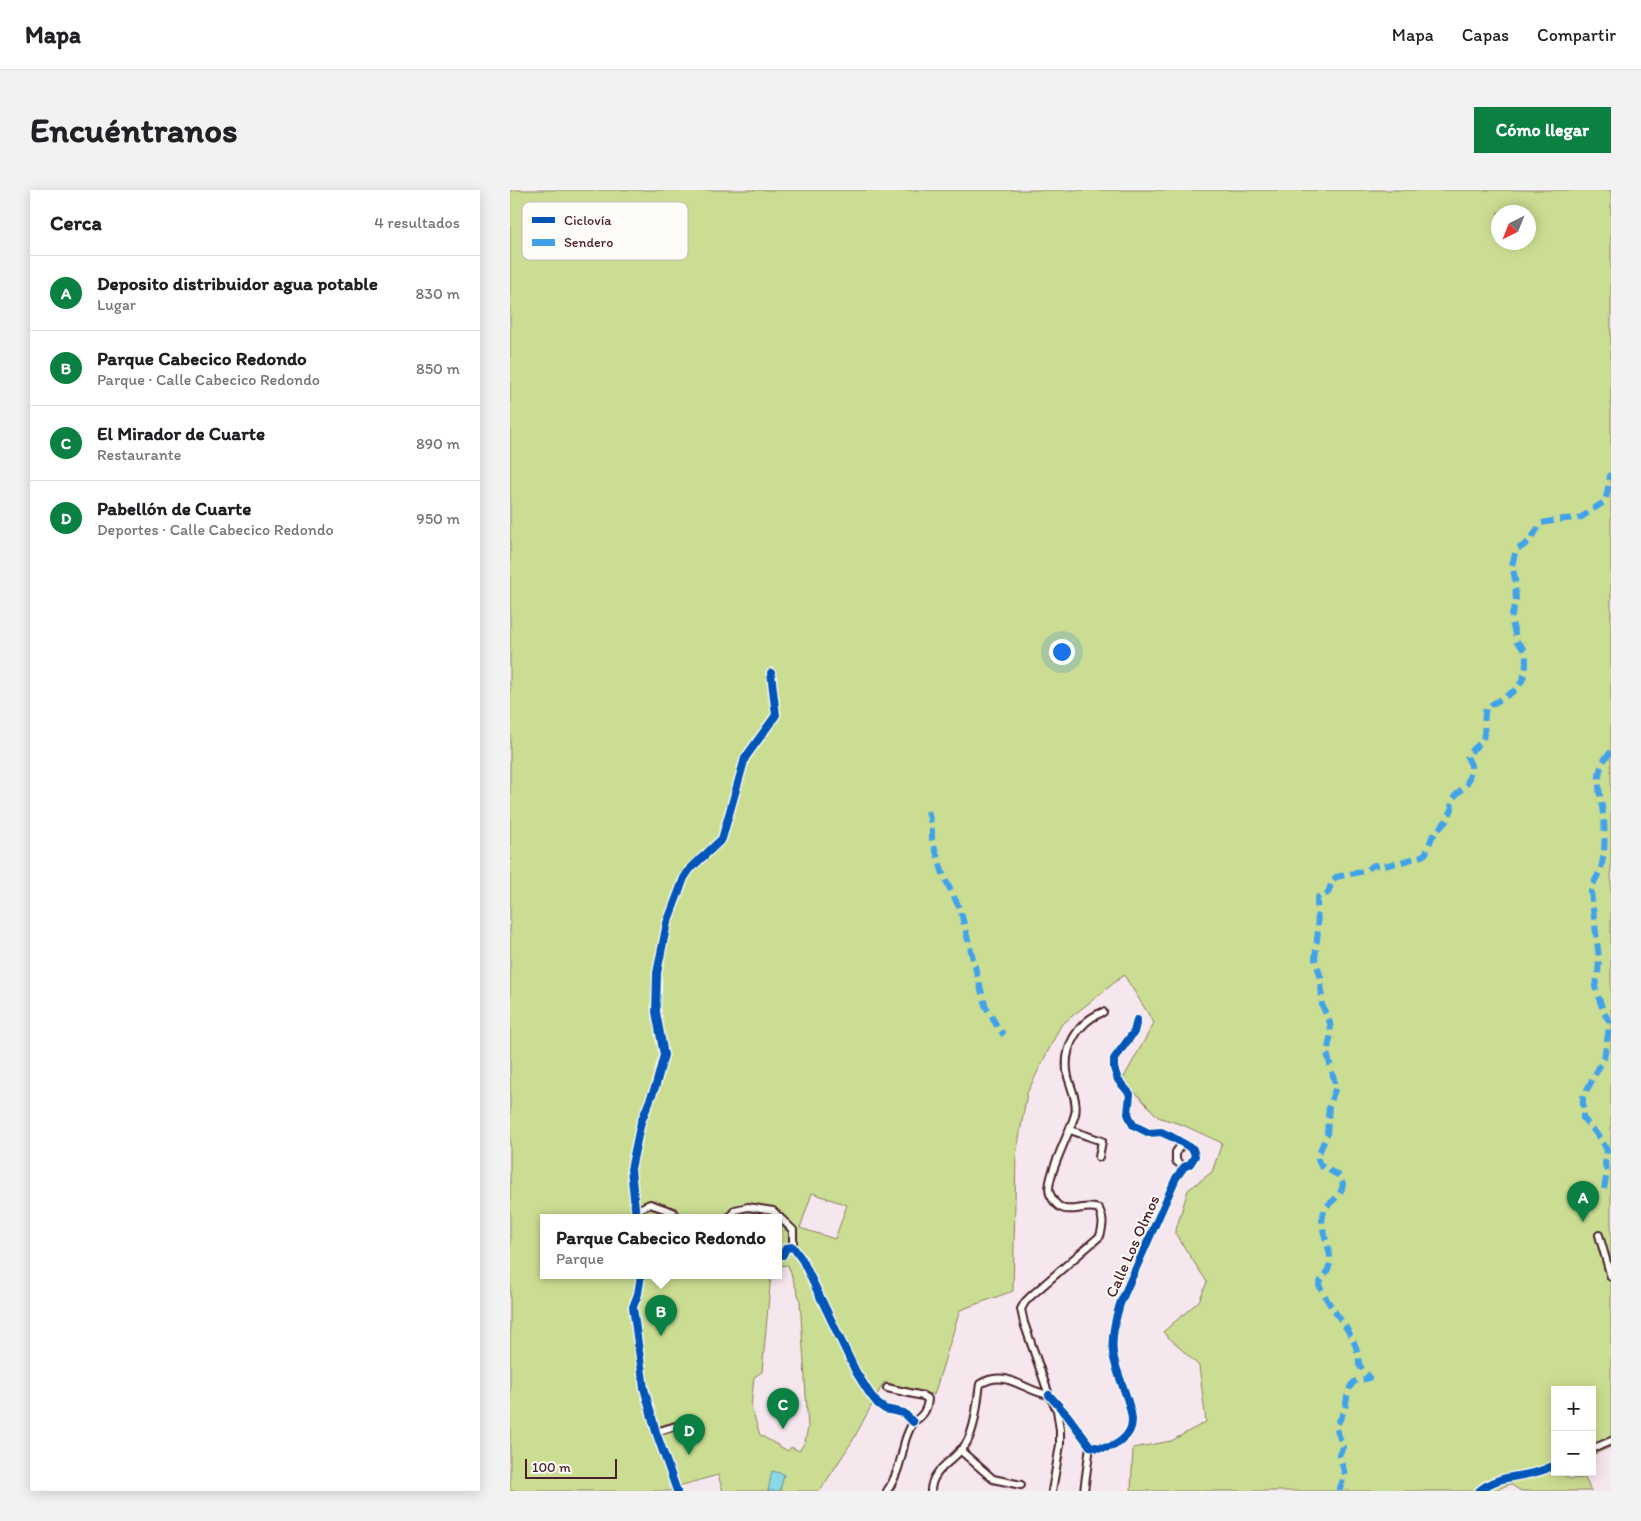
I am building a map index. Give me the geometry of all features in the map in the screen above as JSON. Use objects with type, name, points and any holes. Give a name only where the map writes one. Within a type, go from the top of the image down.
[{"type":"street","points":[[674,1214],[650,1204],[635,1214],[631,1169],[641,1122],[656,1085],[664,1055],[656,1012],[657,973],[667,923],[684,878],[690,868],[722,839],[745,758],[776,715],[771,673]]},
{"type":"street","points":[[1052,1491],[1060,1445],[1060,1430],[1056,1410],[1024,1323],[1021,1309],[1024,1302],[1100,1236],[1103,1217],[1100,1209],[1093,1206],[1070,1210],[1060,1206],[1049,1192],[1049,1184],[1076,1111],[1073,1091],[1068,1078],[1067,1054],[1071,1041],[1083,1025],[1103,1012]]},
{"type":"street","points":[[1137,1020],[1134,1032],[1114,1059],[1114,1068],[1118,1080],[1130,1094],[1128,1114],[1133,1125],[1149,1133],[1161,1132],[1172,1136],[1182,1144],[1176,1152],[1176,1161],[1184,1167]]},
{"type":"street","points":[[1070,1130],[1102,1141],[1099,1157]]},
{"type":"street","name":"Calle Los Olmos","points":[[1090,1446],[1102,1449],[1116,1446],[1130,1432],[1132,1420],[1115,1365],[1113,1351],[1114,1323],[1134,1271],[1176,1178],[1195,1156],[1193,1149],[1182,1144]]},
{"type":"street","points":[[732,1214],[735,1210],[748,1207],[773,1211],[776,1214]]},
{"type":"street","points":[[782,1220],[793,1230],[793,1247],[803,1261],[856,1372],[870,1394],[885,1409],[904,1413],[913,1422]]},
{"type":"street","points":[[1599,1236],[1611,1277]]},
{"type":"street","points":[[782,1255],[786,1248],[793,1247]]},
{"type":"street","points":[[640,1279],[638,1294],[633,1306],[644,1388],[656,1432],[676,1491]]},
{"type":"street","points":[[931,1491],[931,1484],[936,1474],[967,1442],[972,1429],[980,1384],[990,1378],[1008,1379],[1036,1393],[1049,1395],[1067,1414],[1090,1446],[1084,1491]]},
{"type":"street","points":[[887,1388],[928,1399],[928,1406],[922,1416],[913,1422],[905,1440],[903,1455],[890,1489]]},
{"type":"street","points":[[656,1432],[690,1422]]},
{"type":"street","points":[[1596,1447],[1611,1441]]},
{"type":"street","points":[[960,1450],[993,1479],[1021,1485]]},
{"type":"street","points":[[1479,1491],[1487,1484],[1515,1475],[1539,1472],[1551,1467]]},
{"type":"green space","points":[[510,190],[1611,190],[1611,1447],[1596,1453],[1596,1386],[1551,1386],[1551,1476],[1564,1476],[1570,1479],[1585,1478],[1591,1491],[1521,1491],[1510,1484],[1493,1491],[1131,1491],[1133,1448],[1171,1441],[1206,1422],[1199,1366],[1163,1332],[1199,1301],[1207,1282],[1175,1233],[1188,1190],[1212,1172],[1222,1143],[1183,1125],[1158,1117],[1123,1079],[1154,1023],[1124,975],[1061,1025],[1027,1093],[1016,1156],[1013,1291],[960,1310],[934,1395],[884,1382],[853,1440],[820,1491],[723,1491],[718,1475],[679,1486],[670,1491],[510,1491]],"holes":[[[812,1193],[847,1205],[835,1239],[800,1228]],[[540,1214],[782,1214],[782,1266],[788,1265],[800,1300],[808,1427],[805,1442],[799,1451],[791,1447],[788,1451],[760,1435],[751,1407],[754,1377],[762,1372],[771,1279],[540,1279]]]},
{"type":"water","points":[[772,1471],[784,1474],[780,1491],[768,1491]]},
{"type":"marked path","points":[[1339,1491],[1345,1474],[1339,1455],[1343,1447],[1336,1427],[1354,1382],[1369,1378],[1359,1365],[1354,1342],[1319,1285],[1329,1268],[1330,1261],[1322,1221],[1323,1215],[1327,1206],[1339,1194],[1343,1184],[1338,1175],[1321,1166],[1318,1160],[1318,1155],[1327,1135],[1329,1106],[1336,1087],[1327,1053],[1331,1034],[1330,1023],[1322,1005],[1321,978],[1315,959],[1318,930],[1318,897],[1328,893],[1332,881],[1336,877],[1364,871],[1374,865],[1384,866],[1405,861],[1426,853],[1432,837],[1447,820],[1452,809],[1451,802],[1467,784],[1471,771],[1471,765],[1467,757],[1483,738],[1486,708],[1513,692],[1522,681],[1525,673],[1525,654],[1517,642],[1511,618],[1516,601],[1512,565],[1516,550],[1529,541],[1541,523],[1580,518],[1604,502],[1611,473]]},
{"type":"marked path","points":[[1604,1189],[1607,1172],[1605,1164],[1607,1150],[1601,1139],[1583,1118],[1583,1097],[1604,1058],[1610,1022],[1604,1013],[1595,987],[1599,958],[1591,892],[1601,868],[1605,837],[1599,776],[1601,767],[1611,752]]},
{"type":"marked path","points":[[928,811],[932,827],[932,839],[944,877],[960,909],[985,1005],[1004,1035]]},
{"type":"cycle path","points":[[636,1214],[631,1169],[641,1122],[656,1085],[664,1055],[656,1012],[657,973],[667,923],[684,878],[690,869],[722,839],[745,758],[776,715],[771,673]]},
{"type":"cycle path","points":[[1049,1395],[1090,1446],[1111,1447],[1128,1434],[1132,1420],[1113,1353],[1115,1322],[1120,1304],[1176,1178],[1195,1156],[1193,1149],[1172,1137],[1161,1132],[1149,1133],[1133,1125],[1128,1114],[1130,1094],[1118,1080],[1114,1068],[1114,1059],[1134,1032],[1137,1020]]},
{"type":"cycle path","points":[[783,1255],[786,1248],[793,1247],[803,1261],[856,1372],[870,1394],[885,1409],[904,1413],[913,1422]]},
{"type":"cycle path","points":[[640,1279],[638,1294],[633,1307],[644,1388],[656,1432],[677,1491]]},
{"type":"cycle path","points":[[1479,1491],[1501,1479],[1542,1471],[1551,1467]]},
{"type":"place","name":"Deposito distribuidor agua potable","points":[[1583,1222]]},
{"type":"place","name":"Parque Cabecico Redondo","points":[[661,1336]]},
{"type":"place","name":"El Mirador de Cuarte","points":[[783,1429]]},
{"type":"place","name":"Pabellón de Cuarte","points":[[689,1455]]}]
